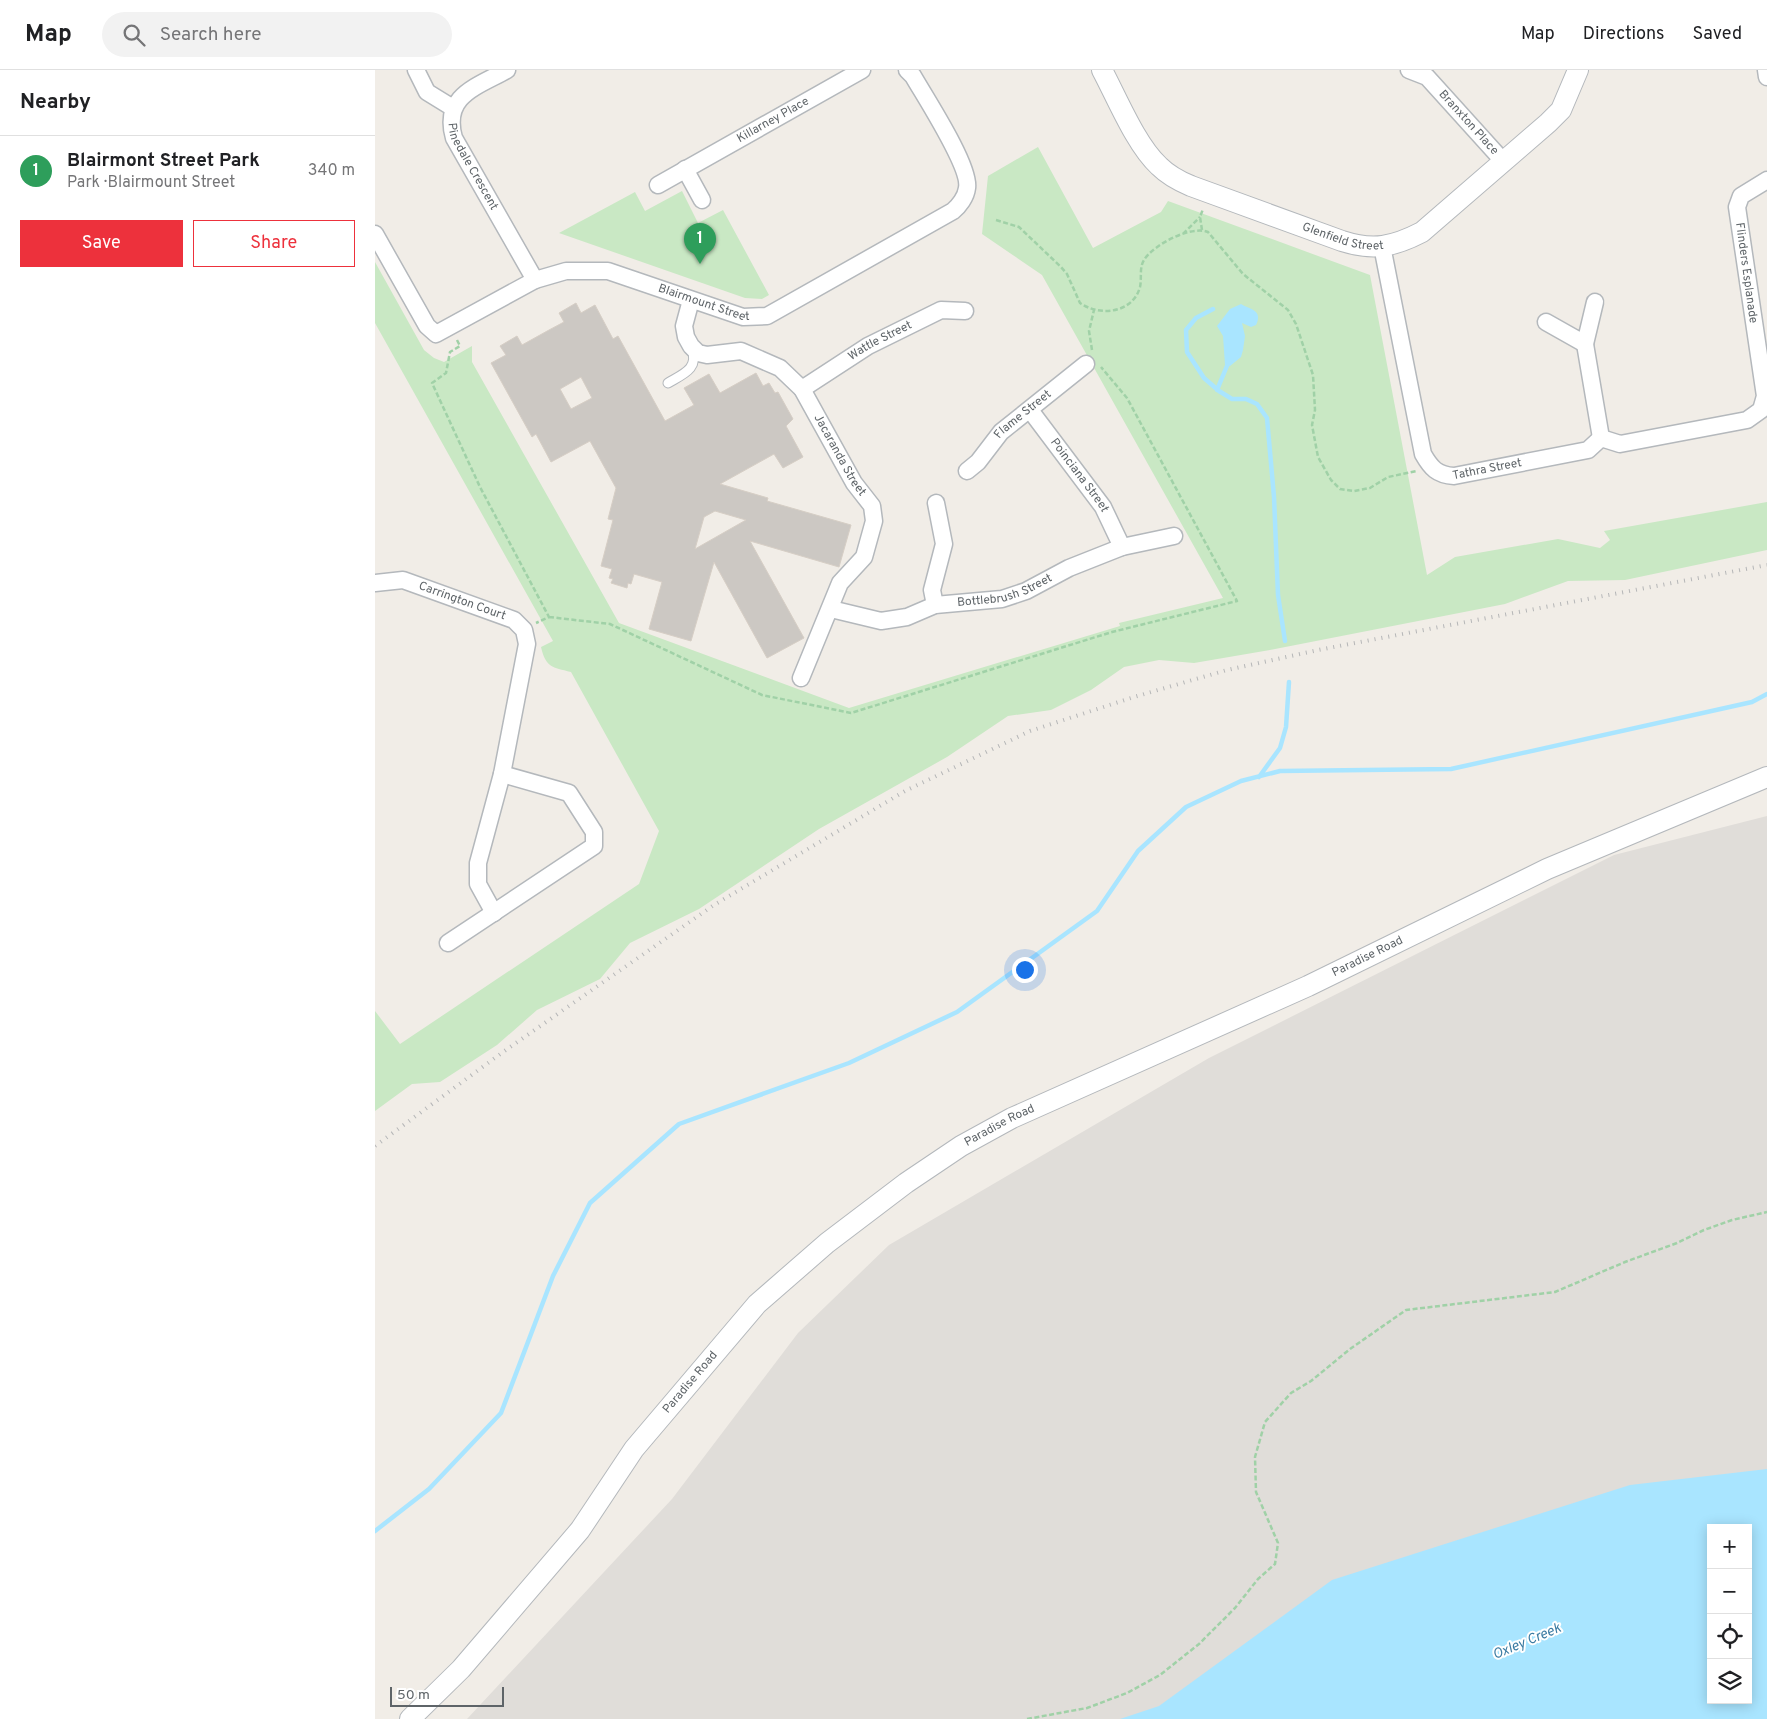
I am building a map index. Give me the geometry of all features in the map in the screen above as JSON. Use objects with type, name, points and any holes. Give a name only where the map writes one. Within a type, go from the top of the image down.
[{"type":"street","points":[[416,70],[427,92],[453,108]]},
{"type":"street","name":"Pinedale Crescent","points":[[507,70],[468,91],[453,108],[451,126],[454,138],[535,280]]},
{"type":"street","name":"Killarney Place","points":[[658,185],[863,70]]},
{"type":"street","name":"Blairmount Street","points":[[443,330],[535,280],[566,271],[608,271],[743,317],[767,316],[959,206],[968,188],[963,164],[913,76],[907,70]]},
{"type":"street","name":"Glenfield Street","points":[[1102,70],[1145,150],[1158,166],[1175,178],[1191,186],[1359,246],[1382,246],[1401,242],[1422,232],[1561,110],[1578,70]]},
{"type":"street","name":"Branxton Place","points":[[1409,70],[1427,77],[1503,161]]},
{"type":"street","points":[[1766,70],[1767,77]]},
{"type":"street","points":[[685,169],[702,200]]},
{"type":"street","name":"Flinders Esplanade","points":[[1764,412],[1765,396],[1737,207],[1741,196],[1767,180]]},
{"type":"street","points":[[375,234],[427,326],[443,330]]},
{"type":"street","points":[[1382,246],[1423,454],[1430,466]]},
{"type":"street","points":[[691,300],[684,326],[686,338],[691,346]]},
{"type":"street","points":[[1595,302],[1585,344],[1601,438],[1620,444],[1747,420],[1764,412]]},
{"type":"street","name":"Wattle Street","points":[[802,389],[867,346],[941,310],[965,311]]},
{"type":"street","points":[[1547,322],[1585,344]]},
{"type":"street","name":"Jacaranda Street","points":[[691,346],[698,353],[707,355],[741,351],[780,368],[802,389],[854,483],[872,506],[874,521],[864,557],[840,583],[831,609],[801,678]]},
{"type":"street","name":"Flame Street","points":[[967,471],[978,462],[1001,432],[1086,364]]},
{"type":"street","name":"Poinciana Street","points":[[1030,410],[1103,507],[1122,547]]},
{"type":"street","name":"Tathra Street","points":[[1430,466],[1441,475],[1454,476],[1588,450],[1601,438]]},
{"type":"street","points":[[935,605],[932,590],[944,544],[936,503]]},
{"type":"street","name":"Bottlebrush Street","points":[[831,609],[881,621],[907,617],[935,605],[1002,599],[1025,591],[1069,568],[1122,547],[1174,536]]},
{"type":"street","name":"Carrington Court","points":[[375,583],[403,580],[514,620],[524,630]]},
{"type":"street","points":[[494,913],[478,884],[478,863],[502,774],[527,644],[524,630]]},
{"type":"street","points":[[448,943],[594,846],[594,832],[569,793],[502,774]]},
{"type":"street","name":"Paradise Road","points":[[410,1719],[461,1669],[580,1530],[634,1449],[757,1304],[827,1243],[906,1182],[961,1146],[1012,1118],[1308,986],[1547,870],[1767,777]]},
{"type":"lane","points":[[668,383],[689,371],[693,364],[694,356],[691,346]]},
{"type":"path","points":[[1182,235],[1200,217],[1203,209]]},
{"type":"path","points":[[1200,217],[1203,230],[1213,237],[1243,274],[1288,310],[1296,324],[1313,375],[1315,410],[1312,425],[1318,457],[1323,469],[1336,485],[1345,490],[1369,488],[1388,477],[1423,470],[1430,466]]},
{"type":"path","points":[[995,220],[1019,227],[1067,274],[1080,303],[1103,312],[1118,310],[1132,301],[1141,285],[1141,266],[1144,260],[1165,242],[1182,235],[1203,230]]},
{"type":"path","points":[[443,330],[460,346],[450,352],[446,373],[432,383],[480,487],[549,617],[524,630]]},
{"type":"path","points":[[1027,1719],[1087,1708],[1127,1693],[1160,1675],[1199,1644],[1235,1608],[1258,1579],[1275,1564],[1278,1543],[1255,1492],[1255,1457],[1265,1422],[1291,1393],[1311,1381],[1388,1320],[1406,1310],[1555,1292],[1625,1262],[1677,1244],[1704,1230],[1732,1220],[1767,1212]]},
{"type":"shaded area","points":[[1767,816],[1767,1719],[467,1719],[672,1499],[798,1333],[889,1245],[1209,1058],[1614,855]]},
{"type":"green space","points":[[1038,147],[1093,248],[1161,212],[1168,201],[1370,275],[1427,575],[1455,557],[1558,539],[1600,548],[1610,540],[1604,531],[1767,502],[1767,550],[1625,580],[1568,581],[1505,604],[1270,650],[1194,663],[1159,660],[1124,667],[1091,690],[1051,710],[1008,716],[947,757],[819,829],[699,909],[630,943],[600,979],[537,1010],[497,1045],[440,1082],[412,1084],[375,1111],[375,1011],[400,1044],[639,884],[659,831],[571,672],[551,666],[545,659],[541,647],[553,641],[375,323],[375,262],[424,350],[434,358],[444,362],[472,346],[472,362],[619,623],[849,708],[1120,626],[1119,623],[1223,598],[1042,275],[982,234],[988,176]]},
{"type":"green space","points":[[682,191],[698,223],[723,210],[769,295],[762,299],[745,298],[559,233],[635,192],[645,211]]},
{"type":"water","points":[[1241,304],[1255,311],[1258,320],[1256,325],[1251,327],[1242,323],[1245,336],[1241,357],[1230,366],[1225,365],[1223,336],[1217,326],[1230,309]]},
{"type":"water","name":"Oxley Creek","points":[[1767,1469],[1767,1719],[1120,1719],[1159,1706],[1332,1580],[1630,1485]]},
{"type":"building","points":[[576,303],[581,313],[595,305],[613,339],[618,336],[665,421],[694,405],[684,388],[709,374],[720,393],[756,373],[763,386],[769,383],[775,393],[778,392],[793,419],[786,426],[803,457],[783,468],[774,454],[720,484],[768,498],[767,501],[851,525],[839,567],[750,541],[804,638],[767,658],[714,562],[691,641],[649,629],[662,582],[634,574],[631,584],[628,583],[627,588],[611,583],[613,579],[609,578],[612,569],[601,566],[613,520],[608,519],[616,488],[590,441],[551,462],[536,434],[532,437],[491,363],[506,355],[500,346],[517,336],[522,345],[564,322],[559,313]],"holes":[[[581,377],[592,398],[571,409],[560,389]],[[715,511],[746,520],[695,549],[704,517]]]},
{"type":"waterway","points":[[1213,309],[1196,318],[1186,330],[1187,352],[1204,378],[1219,391],[1232,399],[1246,399],[1257,404],[1267,418],[1274,497],[1278,595],[1285,641]]},
{"type":"waterway","points":[[1217,390],[1229,361]]},
{"type":"waterway","points":[[1259,777],[1280,748],[1286,727],[1289,682]]},
{"type":"waterway","points":[[375,1531],[429,1489],[501,1413],[553,1276],[590,1203],[679,1124],[849,1063],[957,1012],[1097,911],[1138,851],[1186,807],[1241,781],[1280,771],[1451,769],[1752,702],[1767,694]]},
{"type":"railway","points":[[375,1146],[503,1052],[714,905],[905,791],[1030,731],[1134,697],[1227,670],[1318,650],[1767,565]]},
{"type":"place","name":"Blairmont Street Park","points":[[700,264]]}]
